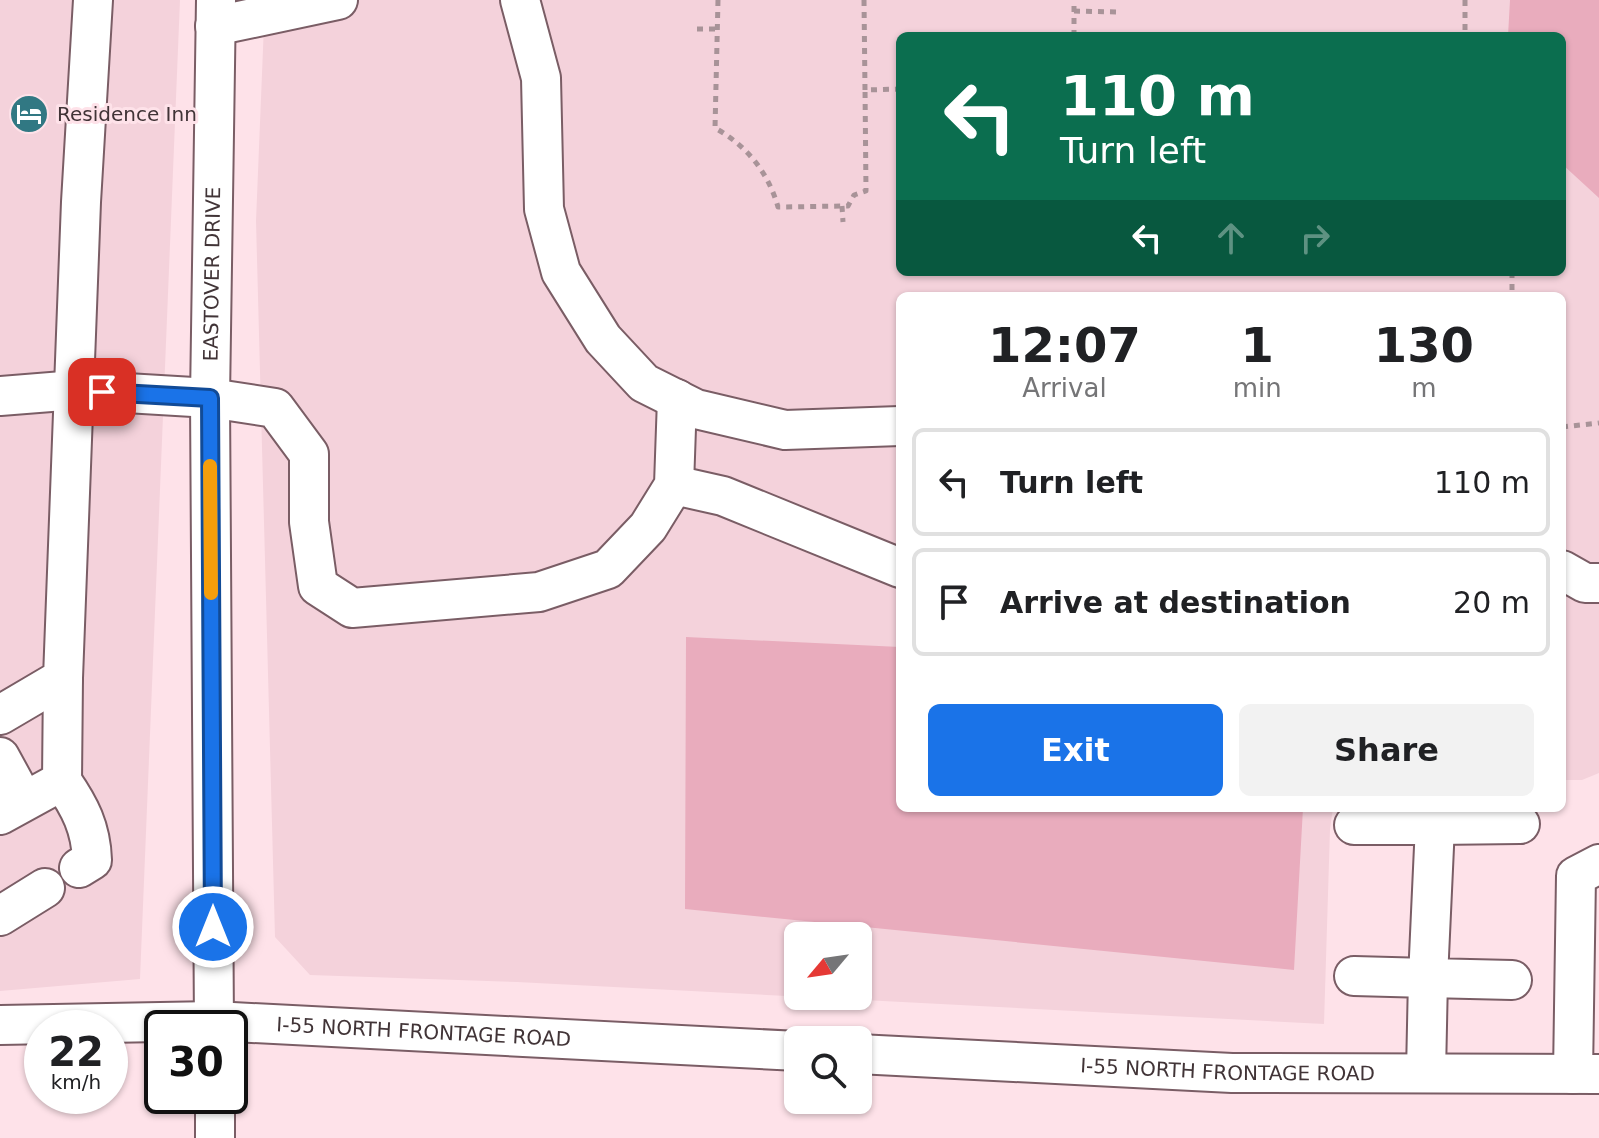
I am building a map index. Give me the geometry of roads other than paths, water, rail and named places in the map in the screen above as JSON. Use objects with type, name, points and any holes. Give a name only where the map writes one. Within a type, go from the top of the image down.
[{"type":"street","points":[[79,868],[92,860],[91,837],[79,806],[62,781],[63,678],[81,202],[93,0]]},
{"type":"street","points":[[215,13],[338,0]]},
{"type":"street","points":[[520,0],[541,78],[544,209],[561,272],[603,339],[644,383],[696,409],[785,430],[896,426]]},
{"type":"street","name":"EASTOVER DRIVE","points":[[214,1010],[210,398],[215,13]]},
{"type":"street","points":[[0,396],[76,390],[210,398],[275,408],[309,454],[309,522],[318,586],[352,608],[539,592],[608,569],[648,527],[674,485],[677,399]]},
{"type":"street","points":[[674,485],[723,496],[896,566]]},
{"type":"street","points":[[1566,572],[1585,583],[1599,583]]},
{"type":"street","points":[[0,715],[63,678]]},
{"type":"street","points":[[0,757],[12,808],[62,781]]},
{"type":"street","points":[[1354,825],[1520,824]]},
{"type":"street","points":[[1426,1073],[1435,825]]},
{"type":"street","points":[[1586,1074],[1576,876],[1599,864]]},
{"type":"street","points":[[0,916],[45,888]]},
{"type":"street","points":[[1354,976],[1512,980]]},
{"type":"street","name":"I-55 NORTH FRONTAGE ROAD","points":[[0,1025],[144,1024]]},
{"type":"street","name":"I-55 NORTH FRONTAGE ROAD","points":[[248,1026],[784,1050]]},
{"type":"street","name":"I-55 NORTH FRONTAGE ROAD","points":[[872,1055],[1232,1073],[1586,1074]]},
{"type":"street","points":[[215,1114],[215,1138]]},
{"type":"place","name":"Residence Inn","points":[[29,114]]}]
